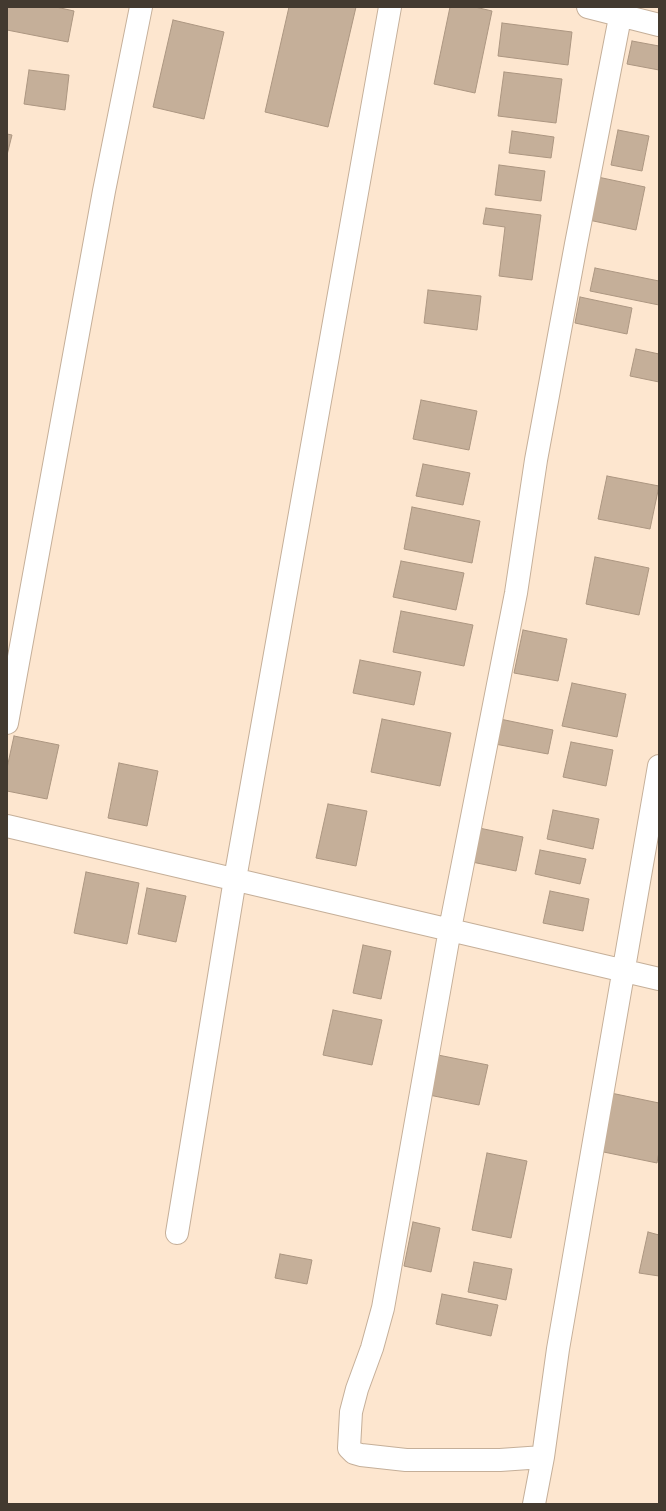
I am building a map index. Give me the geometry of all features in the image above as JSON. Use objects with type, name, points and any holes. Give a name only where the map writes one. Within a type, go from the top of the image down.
[{"type":"street","points":[[7,723],[104,191],[141,7]]},
{"type":"street","points":[[177,1233],[235,879],[390,7]]},
{"type":"street","points":[[588,7],[622,11],[659,25]]},
{"type":"street","points":[[542,1457],[500,1460],[406,1460],[361,1455],[354,1453],[349,1448],[351,1412],[357,1389],[372,1348],[383,1308],[450,929],[516,593],[536,460],[576,244],[622,11]]},
{"type":"street","points":[[534,1504],[558,1349],[659,766]]},
{"type":"street","points":[[7,826],[659,979]]},
{"type":"building","points":[[7,7],[56,7],[74,11],[68,42],[7,30]]},
{"type":"building","points":[[289,7],[356,7],[328,127],[265,112]]},
{"type":"building","points":[[450,7],[475,7],[492,11],[475,93],[434,84]]},
{"type":"building","points":[[173,20],[224,32],[204,119],[153,107]]},
{"type":"building","points":[[502,23],[572,32],[568,65],[498,56]]},
{"type":"building","points":[[632,41],[659,46],[659,70],[627,64]]},
{"type":"building","points":[[29,70],[69,75],[65,110],[24,104]]},
{"type":"building","points":[[504,72],[562,79],[556,123],[498,116]]},
{"type":"building","points":[[618,130],[649,136],[642,171],[611,165]]},
{"type":"building","points":[[512,131],[554,137],[551,158],[509,153]]},
{"type":"building","points":[[7,134],[12,135],[7,155]]},
{"type":"building","points":[[499,165],[545,171],[541,201],[495,195]]},
{"type":"building","points":[[593,176],[645,187],[636,230],[584,219]]},
{"type":"building","points":[[486,208],[541,215],[532,280],[499,276],[505,227],[483,224]]},
{"type":"building","points":[[595,268],[659,281],[659,305],[590,291]]},
{"type":"building","points":[[428,290],[481,296],[477,330],[424,323]]},
{"type":"building","points":[[580,297],[632,308],[627,334],[575,323]]},
{"type":"building","points":[[636,349],[659,354],[659,382],[630,376]]},
{"type":"building","points":[[421,400],[477,411],[469,450],[413,439]]},
{"type":"building","points":[[423,464],[470,473],[463,505],[416,496]]},
{"type":"building","points":[[607,476],[659,486],[650,529],[598,519]]},
{"type":"building","points":[[412,507],[480,521],[472,563],[404,549]]},
{"type":"building","points":[[595,557],[649,568],[639,615],[586,604]]},
{"type":"building","points":[[401,561],[464,573],[456,610],[393,597]]},
{"type":"building","points":[[401,611],[473,625],[464,666],[393,652]]},
{"type":"building","points":[[523,630],[567,639],[558,681],[514,673]]},
{"type":"building","points":[[360,660],[421,672],[414,705],[353,693]]},
{"type":"building","points":[[572,683],[626,694],[617,737],[562,726]]},
{"type":"building","points":[[382,719],[451,733],[440,786],[371,772]]},
{"type":"building","points":[[500,719],[553,730],[548,754],[495,744]]},
{"type":"building","points":[[14,736],[59,745],[47,799],[7,791],[7,768]]},
{"type":"building","points":[[571,742],[613,750],[606,786],[563,777]]},
{"type":"building","points":[[119,763],[158,771],[147,826],[108,818]]},
{"type":"building","points":[[328,804],[367,811],[356,866],[316,858]]},
{"type":"building","points":[[553,810],[599,819],[593,849],[547,839]]},
{"type":"building","points":[[479,828],[523,837],[516,871],[472,862]]},
{"type":"building","points":[[540,850],[586,859],[580,884],[535,874]]},
{"type":"building","points":[[86,872],[139,883],[127,944],[74,933]]},
{"type":"building","points":[[147,888],[186,896],[176,942],[138,934]]},
{"type":"building","points":[[550,891],[589,899],[583,931],[543,923]]},
{"type":"building","points":[[363,945],[391,951],[381,999],[353,993]]},
{"type":"building","points":[[333,1010],[382,1020],[372,1065],[323,1055]]},
{"type":"building","points":[[438,1055],[488,1065],[479,1105],[429,1095]]},
{"type":"building","points":[[606,1092],[659,1103],[659,1152],[657,1163],[594,1150]]},
{"type":"building","points":[[487,1153],[527,1161],[511,1238],[472,1230]]},
{"type":"building","points":[[413,1222],[440,1228],[431,1272],[404,1266]]},
{"type":"building","points":[[648,1232],[659,1235],[659,1276],[639,1273]]},
{"type":"building","points":[[280,1254],[312,1260],[307,1284],[275,1278]]},
{"type":"building","points":[[474,1262],[512,1269],[506,1300],[468,1292]]},
{"type":"building","points":[[442,1294],[498,1305],[491,1336],[436,1324]]}]
